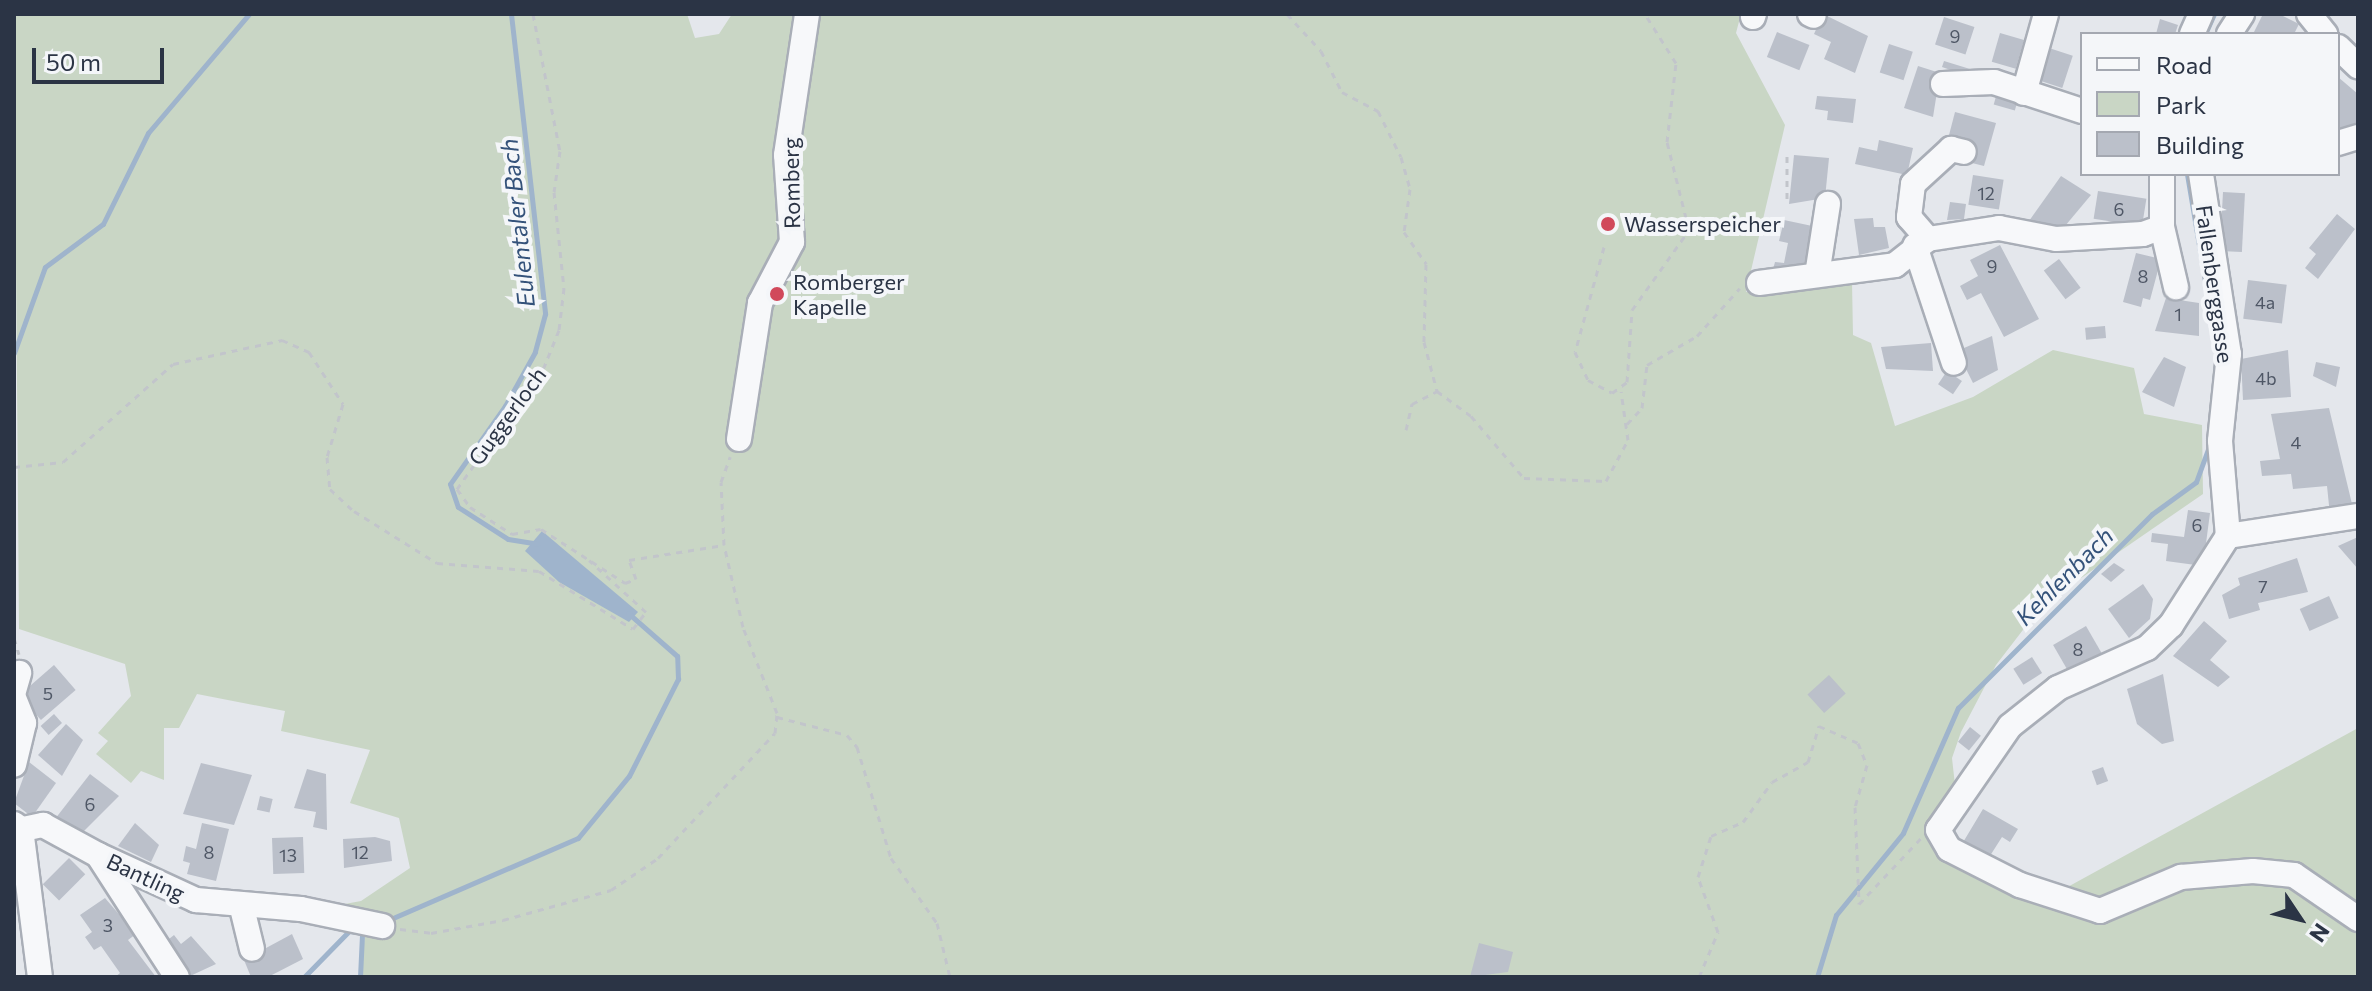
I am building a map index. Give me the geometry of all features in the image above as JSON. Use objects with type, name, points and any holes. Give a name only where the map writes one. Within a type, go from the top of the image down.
[{"type":"street","name":"Romberg","points":[[739,439],[760,303],[792,242],[786,155],[807,14]]},
{"type":"street","points":[[2024,93],[2046,14]]},
{"type":"street","points":[[2309,14],[2323,32]]},
{"type":"street","points":[[1943,84],[1994,82],[2080,110]]},
{"type":"street","points":[[1954,363],[1922,243],[1909,217],[1913,184],[1951,149],[1964,152]]},
{"type":"street","points":[[2162,176],[2162,227],[2176,287]]},
{"type":"street","name":"Fallenberggasse","points":[[2201,176],[2229,354],[2220,441],[2228,536]]},
{"type":"street","points":[[1817,275],[1828,204]]},
{"type":"street","points":[[1759,283],[1895,265],[1922,243],[1999,228],[2056,239],[2162,227]]},
{"type":"street","points":[[2358,516],[2228,536],[2171,625],[2124,661],[2058,688],[2010,726],[1938,830],[1949,849],[2020,885],[2100,911],[2181,877],[2253,871],[2294,875],[2358,919]]},
{"type":"street","points":[[14,698],[24,735],[14,765]]},
{"type":"street","name":"Bantling","points":[[40,977],[16,828],[43,825],[98,855],[196,900],[382,926]]},
{"type":"street","name":"Bantling","points":[[98,855],[177,977]]},
{"type":"street","points":[[241,904],[252,949]]},
{"type":"path","name":"Guggerloch","points":[[533,14],[560,151],[554,192],[564,288],[559,330],[544,367],[457,489],[470,507],[512,534],[541,529],[625,583],[636,579],[629,560],[724,545]]},
{"type":"path","points":[[1287,14],[1321,51],[1342,92],[1378,111],[1401,157],[1410,189],[1404,232],[1426,264],[1424,342],[1437,391],[1471,416],[1524,478],[1545,484],[1555,478],[1606,481],[1621,464],[1627,424],[1621,391],[1632,310],[1689,230],[1667,142],[1676,63],[1645,14]]},
{"type":"path","points":[[1787,155],[1787,199]]},
{"type":"path","points":[[1604,247],[1575,352],[1588,380],[1621,391]]},
{"type":"path","points":[[1627,424],[1642,408],[1647,365],[1697,336],[1719,316],[1724,298],[1759,283]]},
{"type":"path","points":[[14,467],[63,462],[173,364],[282,340],[309,352],[343,404],[327,457],[330,489],[437,563],[539,571],[633,629],[646,612],[589,560]]},
{"type":"path","points":[[1406,430],[1412,404],[1437,391]]},
{"type":"path","points":[[382,926],[431,933],[573,905],[611,890],[642,873],[753,762],[777,717],[743,627],[724,545],[721,482],[739,439]]},
{"type":"path","points":[[777,717],[847,735],[857,747],[891,858],[937,923],[950,977]]},
{"type":"path","points":[[1699,977],[1718,932],[1698,877],[1711,836],[1743,822],[1772,782],[1808,762],[1819,726],[1858,743],[1867,765],[1855,807],[1859,904],[1907,848],[1938,830]]},
{"type":"green space","points":[[14,14],[687,14],[695,38],[719,34],[732,14],[1741,14],[1736,33],[1785,125],[1746,292],[1852,282],[1853,335],[1871,343],[1895,426],[1973,397],[2053,350],[2134,368],[2144,414],[2202,425],[2203,494],[2042,605],[1996,665],[1961,732],[1952,758],[1955,785],[1929,825],[1933,848],[2042,901],[2358,728],[2358,977],[360,977],[367,918],[323,908],[361,901],[410,868],[399,818],[350,803],[370,750],[281,731],[285,711],[197,694],[179,728],[164,728],[164,780],[141,771],[131,783],[96,754],[108,741],[98,733],[131,696],[125,664],[19,629]]},
{"type":"water","points":[[542,531],[638,612],[629,622],[559,582],[525,551]]},
{"type":"building","points":[[1823,14],[1868,36],[1855,73],[1824,59],[1831,42],[1814,34]]},
{"type":"building","points":[[2263,14],[2279,14],[2299,24],[2295,32],[2254,32]]},
{"type":"building","points":[[1944,17],[1974,27],[1965,54],[1935,45]]},
{"type":"building","points":[[2160,19],[2178,25],[2176,32],[2157,32]]},
{"type":"building","points":[[1777,32],[1809,45],[1799,70],[1767,57]]},
{"type":"building","points":[[2000,33],[2024,40],[2016,69],[1992,62]]},
{"type":"building","points":[[1889,44],[1913,52],[1904,80],[1880,73]]},
{"type":"building","points":[[2049,48],[2073,56],[2062,88],[2038,80]]},
{"type":"building","points":[[1944,61],[1970,69],[1968,76],[1942,67]]},
{"type":"building","points":[[1918,66],[1940,73],[1933,117],[1904,108]]},
{"type":"building","points":[[2340,79],[2358,94],[2358,126],[2340,134]]},
{"type":"building","points":[[1997,93],[2018,99],[2015,111],[1994,105]]},
{"type":"building","points":[[1817,96],[1856,99],[1853,123],[1827,120],[1828,111],[1815,109]]},
{"type":"building","points":[[1955,112],[1996,123],[1984,166],[1968,162],[1948,139]]},
{"type":"building","points":[[1879,140],[1913,148],[1907,175],[1855,164],[1859,147],[1877,151]]},
{"type":"building","points":[[1794,155],[1829,158],[1825,198],[1789,204]]},
{"type":"building","points":[[1973,175],[2004,180],[1999,209],[1968,205]]},
{"type":"building","points":[[2061,176],[2091,195],[2060,232],[2029,221]]},
{"type":"building","points":[[2098,191],[2146,199],[2142,226],[2094,219]]},
{"type":"building","points":[[2223,192],[2245,193],[2242,252],[2220,251]]},
{"type":"building","points":[[1950,202],[1966,204],[1964,219],[1947,220]]},
{"type":"building","points":[[2337,214],[2355,229],[2318,279],[2305,268],[2316,254],[2309,248]]},
{"type":"building","name":"Wasserspeicher","points":[[1601,216],[1616,217],[1615,232],[1600,231]]},
{"type":"building","points":[[1873,218],[1874,227],[1885,227],[1889,248],[1859,255],[1854,219]]},
{"type":"building","points":[[1784,220],[1817,227],[1808,266],[1772,273],[1775,262],[1784,263],[1788,243],[1779,241]]},
{"type":"building","points":[[2000,245],[2039,319],[2004,337],[1981,293],[1967,300],[1960,286],[1978,276],[1970,260]]},
{"type":"building","points":[[2136,253],[2161,259],[2150,300],[2143,298],[2141,307],[2123,302]]},
{"type":"building","points":[[2059,259],[2081,288],[2065,299],[2044,270]]},
{"type":"building","points":[[2248,280],[2287,285],[2282,323],[2243,319]]},
{"type":"building","points":[[2166,298],[2199,303],[2199,336],[2155,331]]},
{"type":"building","points":[[2105,326],[2106,338],[2086,340],[2085,328]]},
{"type":"building","points":[[1992,336],[1998,370],[1973,383],[1957,351]]},
{"type":"building","points":[[1931,343],[1933,371],[1886,369],[1881,347]]},
{"type":"building","points":[[2288,350],[2291,397],[2243,400],[2241,359]]},
{"type":"building","points":[[2164,357],[2186,367],[2174,407],[2142,392]]},
{"type":"building","points":[[2316,362],[2340,367],[2336,387],[2313,376]]},
{"type":"building","points":[[1947,371],[1962,381],[1953,394],[1938,384]]},
{"type":"building","points":[[2329,408],[2352,504],[2347,513],[2330,515],[2327,486],[2293,489],[2291,474],[2262,476],[2260,461],[2280,459],[2271,414]]},
{"type":"building","points":[[2188,510],[2210,513],[2203,566],[2166,561],[2168,544],[2151,542],[2152,533],[2184,537]]},
{"type":"building","points":[[2358,537],[2358,569],[2338,546]]},
{"type":"building","points":[[2297,558],[2308,592],[2258,603],[2260,610],[2229,619],[2222,595],[2240,585],[2238,578]]},
{"type":"building","points":[[2114,563],[2125,570],[2111,582],[2101,574]]},
{"type":"building","points":[[2143,584],[2153,599],[2150,619],[2129,638],[2108,609]]},
{"type":"building","points":[[2329,596],[2339,618],[2310,631],[2300,609]]},
{"type":"building","points":[[2204,621],[2227,641],[2210,660],[2230,677],[2218,687],[2173,656]]},
{"type":"building","points":[[2086,626],[2102,654],[2069,673],[2053,645]]},
{"type":"building","points":[[2032,657],[2042,673],[2023,685],[2013,669]]},
{"type":"building","points":[[54,665],[76,690],[41,720],[19,695]]},
{"type":"building","points":[[2163,674],[2174,741],[2162,744],[2137,724],[2127,689]]},
{"type":"building","points":[[1829,675],[1846,694],[1824,713],[1807,694]]},
{"type":"building","points":[[54,714],[62,723],[49,735],[41,726]]},
{"type":"building","points":[[66,724],[83,740],[62,776],[38,755]]},
{"type":"building","points":[[1970,727],[1981,736],[1969,751],[1958,742]]},
{"type":"building","points":[[29,762],[56,783],[32,817],[14,803]]},
{"type":"building","points":[[201,763],[252,775],[234,825],[183,814]]},
{"type":"building","points":[[2103,767],[2108,781],[2097,785],[2092,771]]},
{"type":"building","points":[[307,769],[326,774],[327,830],[313,827],[316,812],[294,808]]},
{"type":"building","points":[[90,774],[119,796],[78,837],[55,819]]},
{"type":"building","points":[[260,796],[273,799],[270,813],[257,810]]},
{"type":"building","points":[[1983,809],[2018,829],[2010,842],[2002,837],[1988,859],[1962,844]]},
{"type":"building","points":[[135,823],[159,845],[151,862],[118,846]]},
{"type":"building","points":[[202,823],[229,829],[216,881],[187,874],[190,863],[183,861],[186,846],[196,849]]},
{"type":"building","points":[[303,837],[304,873],[273,874],[272,838]]},
{"type":"building","points":[[375,837],[390,841],[392,861],[344,868],[343,839]]},
{"type":"building","points":[[69,858],[85,874],[59,900],[43,884]]},
{"type":"building","points":[[105,898],[136,934],[128,940],[156,977],[115,977],[120,973],[101,946],[94,950],[85,937],[92,932],[80,915]]},
{"type":"building","points":[[292,934],[303,959],[268,977],[251,977],[244,960]]},
{"type":"building","points":[[174,935],[181,944],[191,936],[216,964],[188,977],[164,943]]},
{"type":"building","points":[[1479,943],[1513,952],[1508,972],[1470,977]]},
{"type":"waterway","points":[[14,353],[45,267],[103,224],[148,133],[249,14]]},
{"type":"waterway","name":"Eulentaler Bach","points":[[511,14],[545,314],[535,352],[505,406],[450,484],[458,507],[508,539],[538,544]]},
{"type":"waterway","name":"Kehlenbach","points":[[2206,32],[2214,14]]},
{"type":"waterway","name":"Kehlenbach","points":[[2187,176],[2212,322]]},
{"type":"waterway","name":"Kehlenbach","points":[[1817,977],[1836,915],[1903,833],[1958,708],[2152,514],[2196,482],[2209,447]]},
{"type":"waterway","points":[[386,921],[578,838],[629,776],[678,679],[677,656],[628,613]]},
{"type":"waterway","points":[[304,977],[349,931],[367,933]]},
{"type":"waterway","points":[[360,977],[362,935]]},
{"type":"place","name":"Wasserspeicher","points":[[1608,224]]},
{"type":"place","name":"Romberger Kapelle","points":[[777,294]]}]
